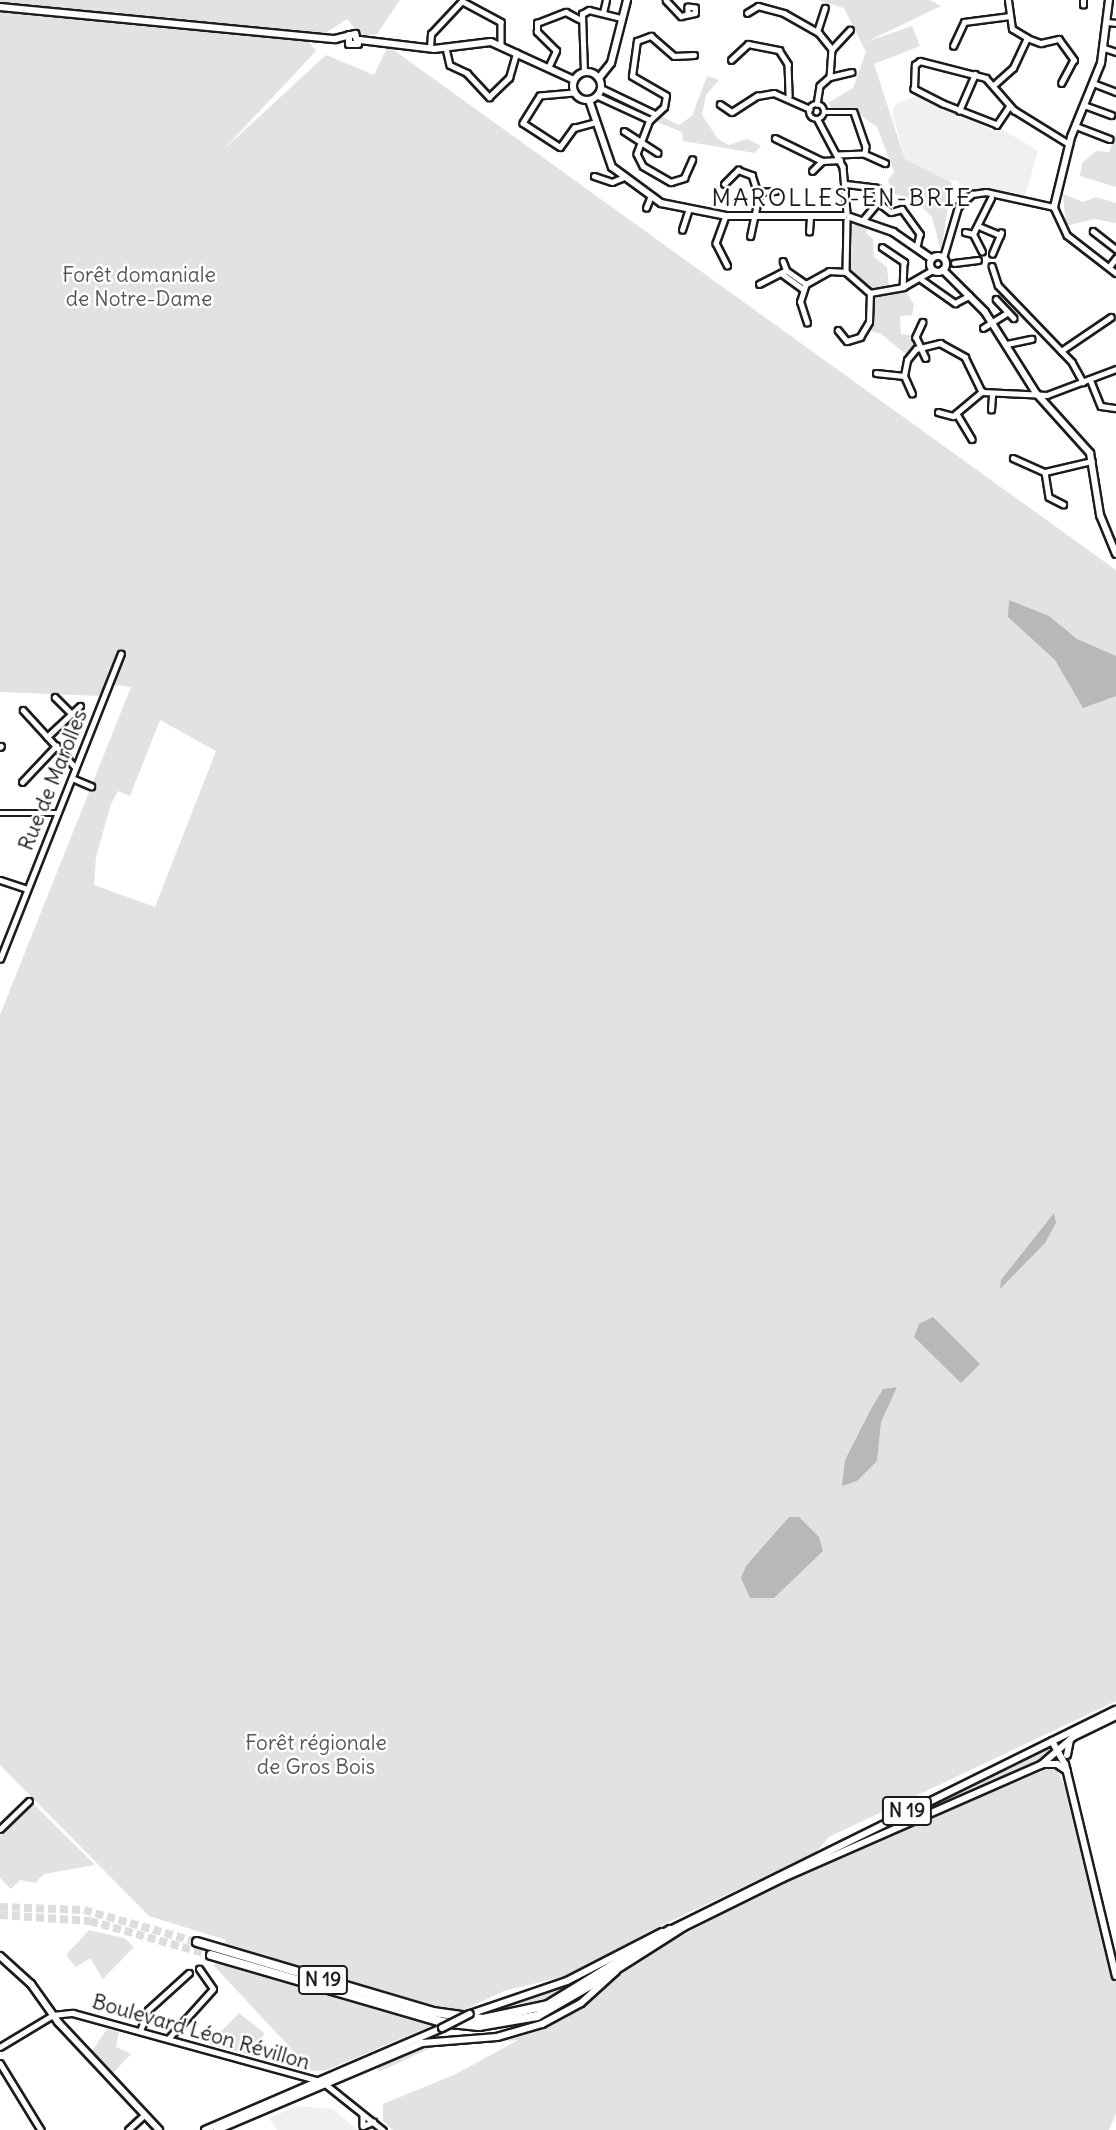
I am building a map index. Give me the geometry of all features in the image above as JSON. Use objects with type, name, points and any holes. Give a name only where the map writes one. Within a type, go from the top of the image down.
[{"type":"highway","name":"N 19","points":[[197,1942],[422,2009],[482,2019],[548,2005],[670,1930]]},
{"type":"highway","name":"N 19","points":[[211,1955],[440,2022],[480,2026],[550,2011],[615,1971]]},
{"type":"main road","points":[[574,80],[574,93],[589,100],[598,96],[601,88],[599,78],[611,62],[620,18],[627,0]]},
{"type":"main road","points":[[1054,207],[1069,144],[1104,48],[1109,0]]},
{"type":"main road","points":[[0,6],[335,39],[349,35],[360,40],[430,49],[483,41],[501,45],[574,80]]},
{"type":"main road","points":[[349,35],[349,44],[360,40]]},
{"type":"main road","points":[[574,80],[584,72],[599,78]]},
{"type":"main road","points":[[589,100],[593,122],[604,153],[622,178],[650,198],[688,211],[726,216],[847,216],[863,220],[917,247],[932,259],[943,258],[943,270]]},
{"type":"main road","points":[[932,259],[932,270],[943,270],[985,312],[1038,396],[1092,461],[1100,515],[1116,554]]},
{"type":"main road","name":"N 19","points":[[670,1930],[1116,1710]]},
{"type":"main road","name":"N 19","points":[[615,1971],[684,1927],[764,1887],[1041,1765],[1070,1740],[1116,1716]]},
{"type":"main road","points":[[1055,1740],[1069,1770],[1116,1960]]},
{"type":"main road","points":[[1070,1740],[1067,1755],[1069,1770],[1116,1976]]},
{"type":"main road","points":[[1060,1748],[1067,1755]]},
{"type":"main road","points":[[1041,1765],[1057,1763],[1069,1770]]},
{"type":"main road","points":[[205,2130],[307,2089],[325,2085],[470,2014],[567,1981],[670,1930]]},
{"type":"main road","points":[[0,1956],[31,1984],[53,2015],[159,2130]]},
{"type":"main road","points":[[217,2130],[432,2040],[497,2037],[542,2024],[581,2003],[615,1971]]},
{"type":"main road","points":[[307,2078],[307,2089]]},
{"type":"street","points":[[603,13],[606,0]]},
{"type":"street","points":[[666,0],[675,14],[688,14]]},
{"type":"street","points":[[1008,0],[1014,32],[1041,43],[1059,39],[1074,60],[1062,83]]},
{"type":"street","points":[[430,49],[431,34],[460,1],[501,22],[501,45]]},
{"type":"street","points":[[747,13],[758,6],[774,9],[817,32],[832,49]]},
{"type":"street","points":[[817,32],[825,8]]},
{"type":"street","points":[[579,19],[589,10],[620,18]]},
{"type":"street","points":[[548,68],[556,51],[537,33],[537,23],[565,12],[579,19]]},
{"type":"street","points":[[953,46],[962,24],[1010,16]]},
{"type":"street","points":[[579,19],[584,72]]},
{"type":"street","points":[[1107,22],[1116,23]]},
{"type":"street","points":[[830,77],[832,49],[850,30]]},
{"type":"street","points":[[692,160],[684,178],[671,182],[638,161],[642,140],[653,113],[664,107],[666,96],[632,76],[637,41],[651,36],[674,56],[694,55]]},
{"type":"street","points":[[995,84],[1013,68],[1027,38]]},
{"type":"street","points":[[335,39],[349,44]]},
{"type":"street","points":[[731,60],[748,44],[779,50],[788,64],[789,96]]},
{"type":"street","points":[[446,48],[450,65],[467,73],[489,97],[509,78],[516,52]]},
{"type":"street","points":[[1104,48],[1116,52]]},
{"type":"street","points":[[1010,106],[997,125],[959,111],[914,89],[915,65],[934,64],[975,74],[995,84],[1010,106],[1069,144]]},
{"type":"street","points":[[810,109],[817,104],[820,86],[830,77],[851,72]]},
{"type":"street","points":[[959,111],[975,74]]},
{"type":"street","points":[[1093,83],[1116,92]]},
{"type":"street","points":[[601,88],[653,113]]},
{"type":"street","points":[[720,104],[732,113],[765,92],[789,96],[810,109],[839,158],[846,184],[846,272]]},
{"type":"street","points":[[574,93],[540,96],[523,123],[560,147],[577,127],[593,122]]},
{"type":"street","points":[[598,96],[650,120]]},
{"type":"street","points":[[817,104],[825,111],[854,112],[865,153]]},
{"type":"street","points":[[1084,105],[1111,115]]},
{"type":"street","points":[[818,120],[825,111]]},
{"type":"street","points":[[1076,126],[1110,139]]},
{"type":"street","points":[[624,131],[659,153]]},
{"type":"street","points":[[775,138],[822,161]]},
{"type":"street","points":[[812,171],[822,161],[865,153],[885,163]]},
{"type":"street","points":[[724,184],[738,170],[746,170],[758,192],[751,236]]},
{"type":"street","points":[[594,176],[612,182],[622,178]]},
{"type":"street","points":[[846,184],[877,188],[878,202],[863,220]]},
{"type":"street","points":[[758,192],[775,191]]},
{"type":"street","points":[[943,258],[957,210],[972,194],[986,192],[1054,207],[1067,235],[1116,273]]},
{"type":"street","points":[[646,208],[650,198]]},
{"type":"street","points":[[973,234],[981,227],[991,198]]},
{"type":"street","points":[[878,202],[911,217],[920,234],[917,247]]},
{"type":"street","points":[[682,230],[688,211]]},
{"type":"street","points":[[809,232],[810,214]]},
{"type":"street","points":[[726,216],[716,243],[727,265]]},
{"type":"street","points":[[981,227],[1001,234],[992,254]]},
{"type":"street","points":[[1093,231],[1116,249]]},
{"type":"street","points":[[965,232],[973,234],[982,252]]},
{"type":"street","points":[[882,247],[904,262],[903,287]]},
{"type":"street","points":[[1109,267],[1116,258]]},
{"type":"street","points":[[954,264],[978,260]]},
{"type":"street","points":[[783,262],[783,272]]},
{"type":"street","points":[[992,266],[999,285],[1061,351],[1083,383]]},
{"type":"street","points":[[870,293],[903,287],[921,279],[932,270]]},
{"type":"street","points":[[807,323],[800,302],[804,286],[829,271],[846,272],[870,293]]},
{"type":"street","points":[[783,272],[804,286]]},
{"type":"street","points":[[759,284],[783,272]]},
{"type":"street","points":[[921,279],[955,303],[969,296]]},
{"type":"street","points":[[838,330],[847,341],[860,337],[869,322],[870,293]]},
{"type":"street","points":[[996,299],[1005,314],[1014,318]]},
{"type":"street","points":[[976,316],[985,312]]},
{"type":"street","points":[[983,328],[993,325],[1005,314]]},
{"type":"street","points":[[1061,351],[1111,317]]},
{"type":"street","points":[[923,322],[916,337],[926,358]]},
{"type":"street","points":[[1007,344],[1031,339]]},
{"type":"street","points":[[912,394],[904,376],[907,360],[921,347],[940,342],[957,351],[972,366],[982,392]]},
{"type":"street","points":[[982,392],[992,395],[1038,396],[1083,383],[1116,369]]},
{"type":"street","points":[[876,373],[904,376]]},
{"type":"street","points":[[1090,379],[1101,406],[1116,408]]},
{"type":"street","points":[[938,412],[957,414],[982,392]]},
{"type":"street","points":[[991,410],[992,395]]},
{"type":"street","points":[[957,414],[972,439]]},
{"type":"street","points":[[1013,458],[1045,472],[1092,461]]},
{"type":"street","points":[[1045,472],[1049,497],[1063,504]]},
{"type":"street","name":"Rue de Marolles","points":[[0,959],[121,654]]},
{"type":"street","points":[[55,697],[72,714]]},
{"type":"street","points":[[47,737],[80,706]]},
{"type":"street","points":[[23,710],[75,767]]},
{"type":"street","points":[[22,782],[56,746]]},
{"type":"street","points":[[72,778],[91,786]]},
{"type":"street","points":[[0,813],[58,813]]},
{"type":"street","points":[[0,880],[27,889]]},
{"type":"street","points":[[0,1829],[29,1801]]},
{"type":"street","points":[[168,2039],[212,1989],[199,1969]]},
{"type":"street","points":[[140,2031],[148,2010],[189,1973]]},
{"type":"street","name":"Boulevard Léon Révillon","points":[[53,2015],[70,2012],[325,2085]]},
{"type":"street","points":[[0,2047],[53,2015]]},
{"type":"street","points":[[0,2063],[38,2129]]},
{"type":"street","points":[[325,2085],[383,2130]]},
{"type":"street","points":[[128,2130],[145,2115]]},
{"type":"street","points":[[363,2115],[363,2126],[373,2122]]},
{"type":"shaded area","points":[[918,96],[992,130],[997,126],[1038,151],[1024,200],[990,188],[965,190],[956,180],[943,182],[905,159],[892,112],[897,103]]},
{"type":"shaded area","points":[[1009,600],[1049,616],[1077,639],[1116,656],[1116,696],[1083,708],[1055,660],[1008,617]]},
{"type":"shaded area","points":[[1054,1213],[1056,1223],[1045,1243],[1000,1289],[1001,1280]]},
{"type":"shaded area","points":[[933,1317],[980,1364],[961,1383],[914,1337],[919,1324]]},
{"type":"shaded area","points":[[897,1387],[881,1422],[877,1461],[857,1481],[842,1486],[845,1460],[870,1411],[883,1389]]},
{"type":"shaded area","points":[[789,1517],[799,1517],[819,1537],[823,1551],[774,1598],[750,1598],[741,1578],[746,1566]]},
{"type":"shaded area","points":[[297,2106],[333,2109],[357,2130],[277,2130],[269,2118]]},
{"type":"green space","points":[[0,0],[400,0],[377,34],[361,36],[347,19],[324,34],[194,26],[306,38],[316,51],[223,150],[326,55],[374,75],[388,46],[1116,570],[1116,1701],[829,1837],[816,1852],[646,1933],[578,1973],[504,1991],[459,2012],[223,1946],[226,1940],[149,1916],[0,1765],[0,1015],[131,687],[110,684],[102,696],[0,692]],"holes":[[[160,720],[216,751],[155,907],[94,885],[96,857],[111,804],[118,791],[130,796]]]},
{"type":"green space","points":[[818,0],[930,0],[941,6],[866,42],[912,26],[920,46],[874,64],[905,159],[952,183],[941,251],[932,217],[914,199],[893,194],[888,180],[894,172],[877,127],[855,111],[833,109],[828,103],[853,88],[866,52],[844,8]]},
{"type":"green space","points":[[707,76],[719,80],[706,95],[702,115],[718,139],[729,145],[747,139],[761,146],[755,153],[683,141],[682,132],[652,120],[655,113],[679,125],[692,116]]},
{"type":"green space","points":[[1116,132],[1116,187],[1080,176],[1082,163],[1096,151],[1109,152]]},
{"type":"green space","points":[[1063,194],[1083,202],[1096,197],[1116,203],[1116,223],[1094,219],[1066,226]]},
{"type":"green space","points":[[853,221],[868,224],[866,233],[873,239],[874,257],[887,267],[889,288],[871,292],[849,269]]},
{"type":"green space","points":[[905,291],[914,304],[912,315],[900,316],[901,334],[914,336],[917,345],[907,355],[881,334],[867,330],[873,298]]},
{"type":"green space","points":[[1049,1745],[1053,1751],[1033,1764],[861,1837]]},
{"type":"green space","points":[[1055,1766],[1072,1801],[1116,1980],[1116,2113],[1109,2130],[393,2130],[383,2121],[383,2104],[456,2074],[518,2040],[435,2046],[379,2072],[377,2066],[421,2045],[498,2039],[554,2022],[661,1947],[737,1906],[875,1839]]},
{"type":"green space","points":[[34,1804],[95,1865],[44,1874],[35,1883],[20,1880],[11,1889],[0,1878],[0,1836]]},
{"type":"green space","points":[[89,1930],[124,1938],[134,1947],[103,1979],[90,1958],[76,1967],[66,1955]]},
{"type":"green space","points":[[216,1961],[433,2025],[327,2070],[312,2071],[214,1966]]},
{"type":"green space","points":[[592,1971],[593,1973],[543,2002],[478,2014]]},
{"type":"green space","points":[[239,2013],[264,2033],[258,2057],[209,2044]]},
{"type":"green space","points":[[107,2029],[119,2032],[116,2047],[131,2054],[113,2073],[92,2051]]},
{"type":"tunnel","points":[[0,1907],[84,1910],[197,1942]]},
{"type":"tunnel","points":[[0,1915],[90,1921],[211,1955]]},
{"type":"district","name":"MAROLLES-EN-BRIE","points":[[842,198]]},
{"type":"park label","name":"Forêt domaniale de Notre-Dame","points":[[139,287]]},
{"type":"park label","name":"Forêt régionale de Gros Bois","points":[[316,1755]]}]
